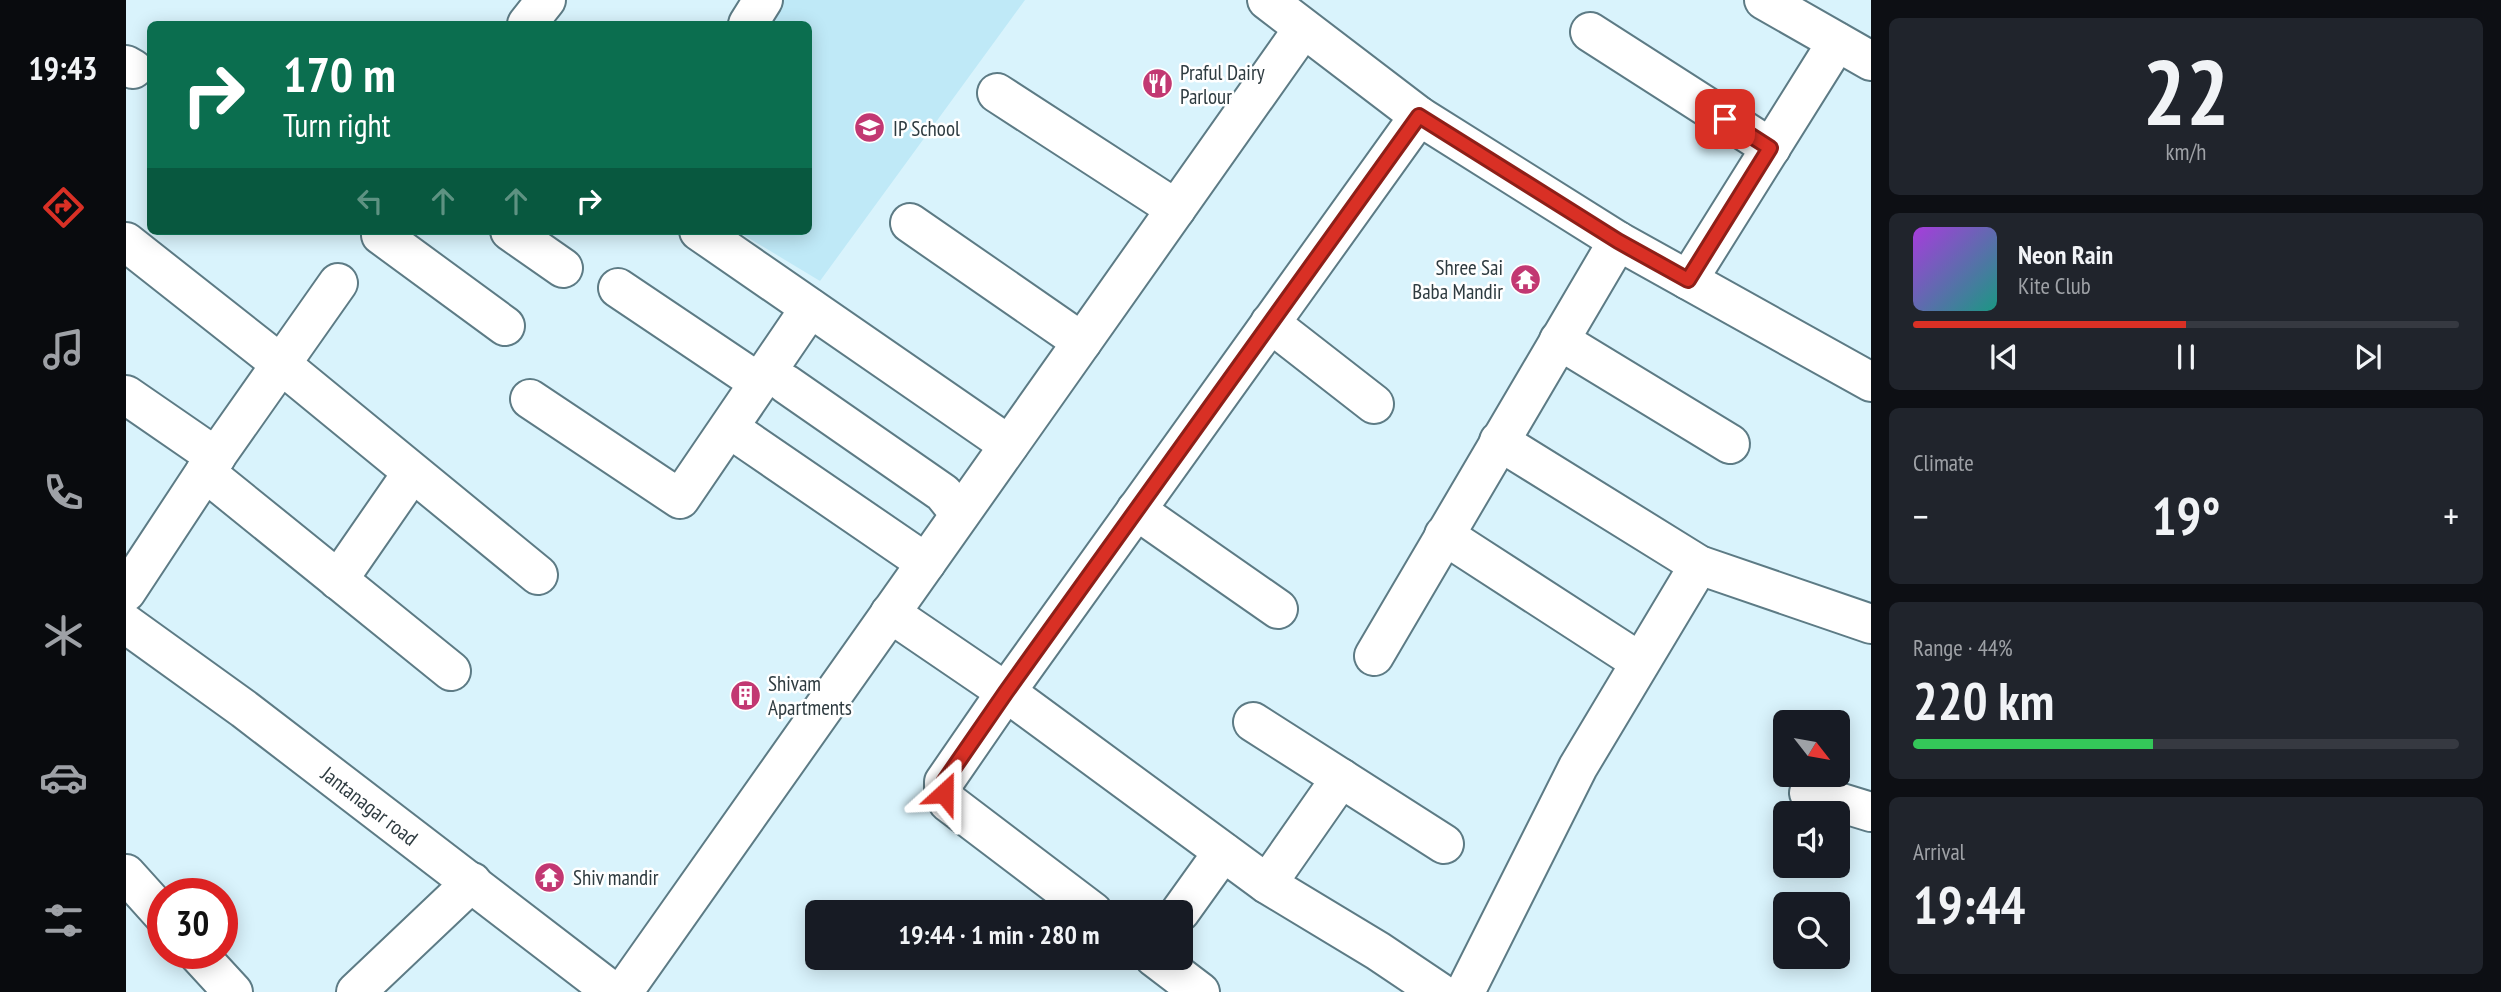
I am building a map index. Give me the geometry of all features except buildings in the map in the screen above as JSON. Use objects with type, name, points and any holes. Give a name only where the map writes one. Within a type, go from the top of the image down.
[{"type":"street","points":[[529,21],[546,0]]},
{"type":"street","points":[[750,21],[763,0]]},
{"type":"street","points":[[1267,0],[1419,116],[1618,241],[1871,383]]},
{"type":"street","points":[[1764,0],[1871,61]]},
{"type":"street","points":[[623,992],[1303,29]]},
{"type":"street","points":[[1590,32],[1770,148]]},
{"type":"street","points":[[1688,280],[1837,42]]},
{"type":"street","points":[[997,93],[1176,209]]},
{"type":"street","points":[[1077,900],[948,802],[944,793],[944,782],[1419,116]]},
{"type":"street","points":[[910,223],[1082,342]]},
{"type":"street","points":[[380,235],[505,326]]},
{"type":"street","points":[[516,235],[563,268]]},
{"type":"street","points":[[705,235],[1010,444]]},
{"type":"street","points":[[1374,656],[1618,241]]},
{"type":"street","points":[[126,242],[282,365],[538,575]]},
{"type":"street","points":[[126,592],[211,464],[338,284]]},
{"type":"street","points":[[618,288],[943,493],[960,514]]},
{"type":"street","points":[[530,399],[680,499],[772,383],[810,308]]},
{"type":"street","points":[[1270,323],[1374,404]]},
{"type":"street","points":[[1559,340],[1730,444]]},
{"type":"street","points":[[126,395],[211,464],[338,580],[451,671]]},
{"type":"street","points":[[742,437],[926,563]]},
{"type":"street","points":[[1499,441],[1699,565],[1871,624]]},
{"type":"street","points":[[338,580],[412,472]]},
{"type":"street","points":[[1136,510],[1279,609]]},
{"type":"street","points":[[1444,535],[1640,662]]},
{"type":"street","points":[[1465,992],[1578,767],[1699,565]]},
{"type":"street","points":[[890,613],[1006,692],[1267,884],[1378,951],[1439,992]]},
{"type":"street","name":"Jantanagar road","points":[[126,624],[244,709],[613,992]]},
{"type":"street","points":[[1253,722],[1444,844]]},
{"type":"street","points":[[1267,884],[1341,778]]},
{"type":"street","points":[[1809,793],[1871,812]]},
{"type":"street","points":[[1189,900],[1223,852]]},
{"type":"street","points":[[126,874],[147,897]]},
{"type":"street","points":[[356,992],[472,882]]},
{"type":"street","points":[[212,969],[233,992]]},
{"type":"street","points":[[1171,970],[1200,992]]},
{"type":"shaded area","name":"IP School","points":[[772,0],[1025,0],[820,281],[744,235],[812,235],[812,21],[760,21]]},
{"type":"place","name":"Praful Dairy Parlour","points":[[1157,84]]},
{"type":"place","name":"IP School","points":[[870,128]]},
{"type":"place","name":"Shree Sai Baba Mandir","points":[[1526,279]]},
{"type":"place","name":"Shivam Apartments","points":[[745,695]]},
{"type":"place","name":"Shiv mandir","points":[[550,877]]},
{"type":"route","points":[[944,793],[944,782],[1006,692],[1419,116],[1618,241],[1688,280],[1770,148],[1725,119]]}]
